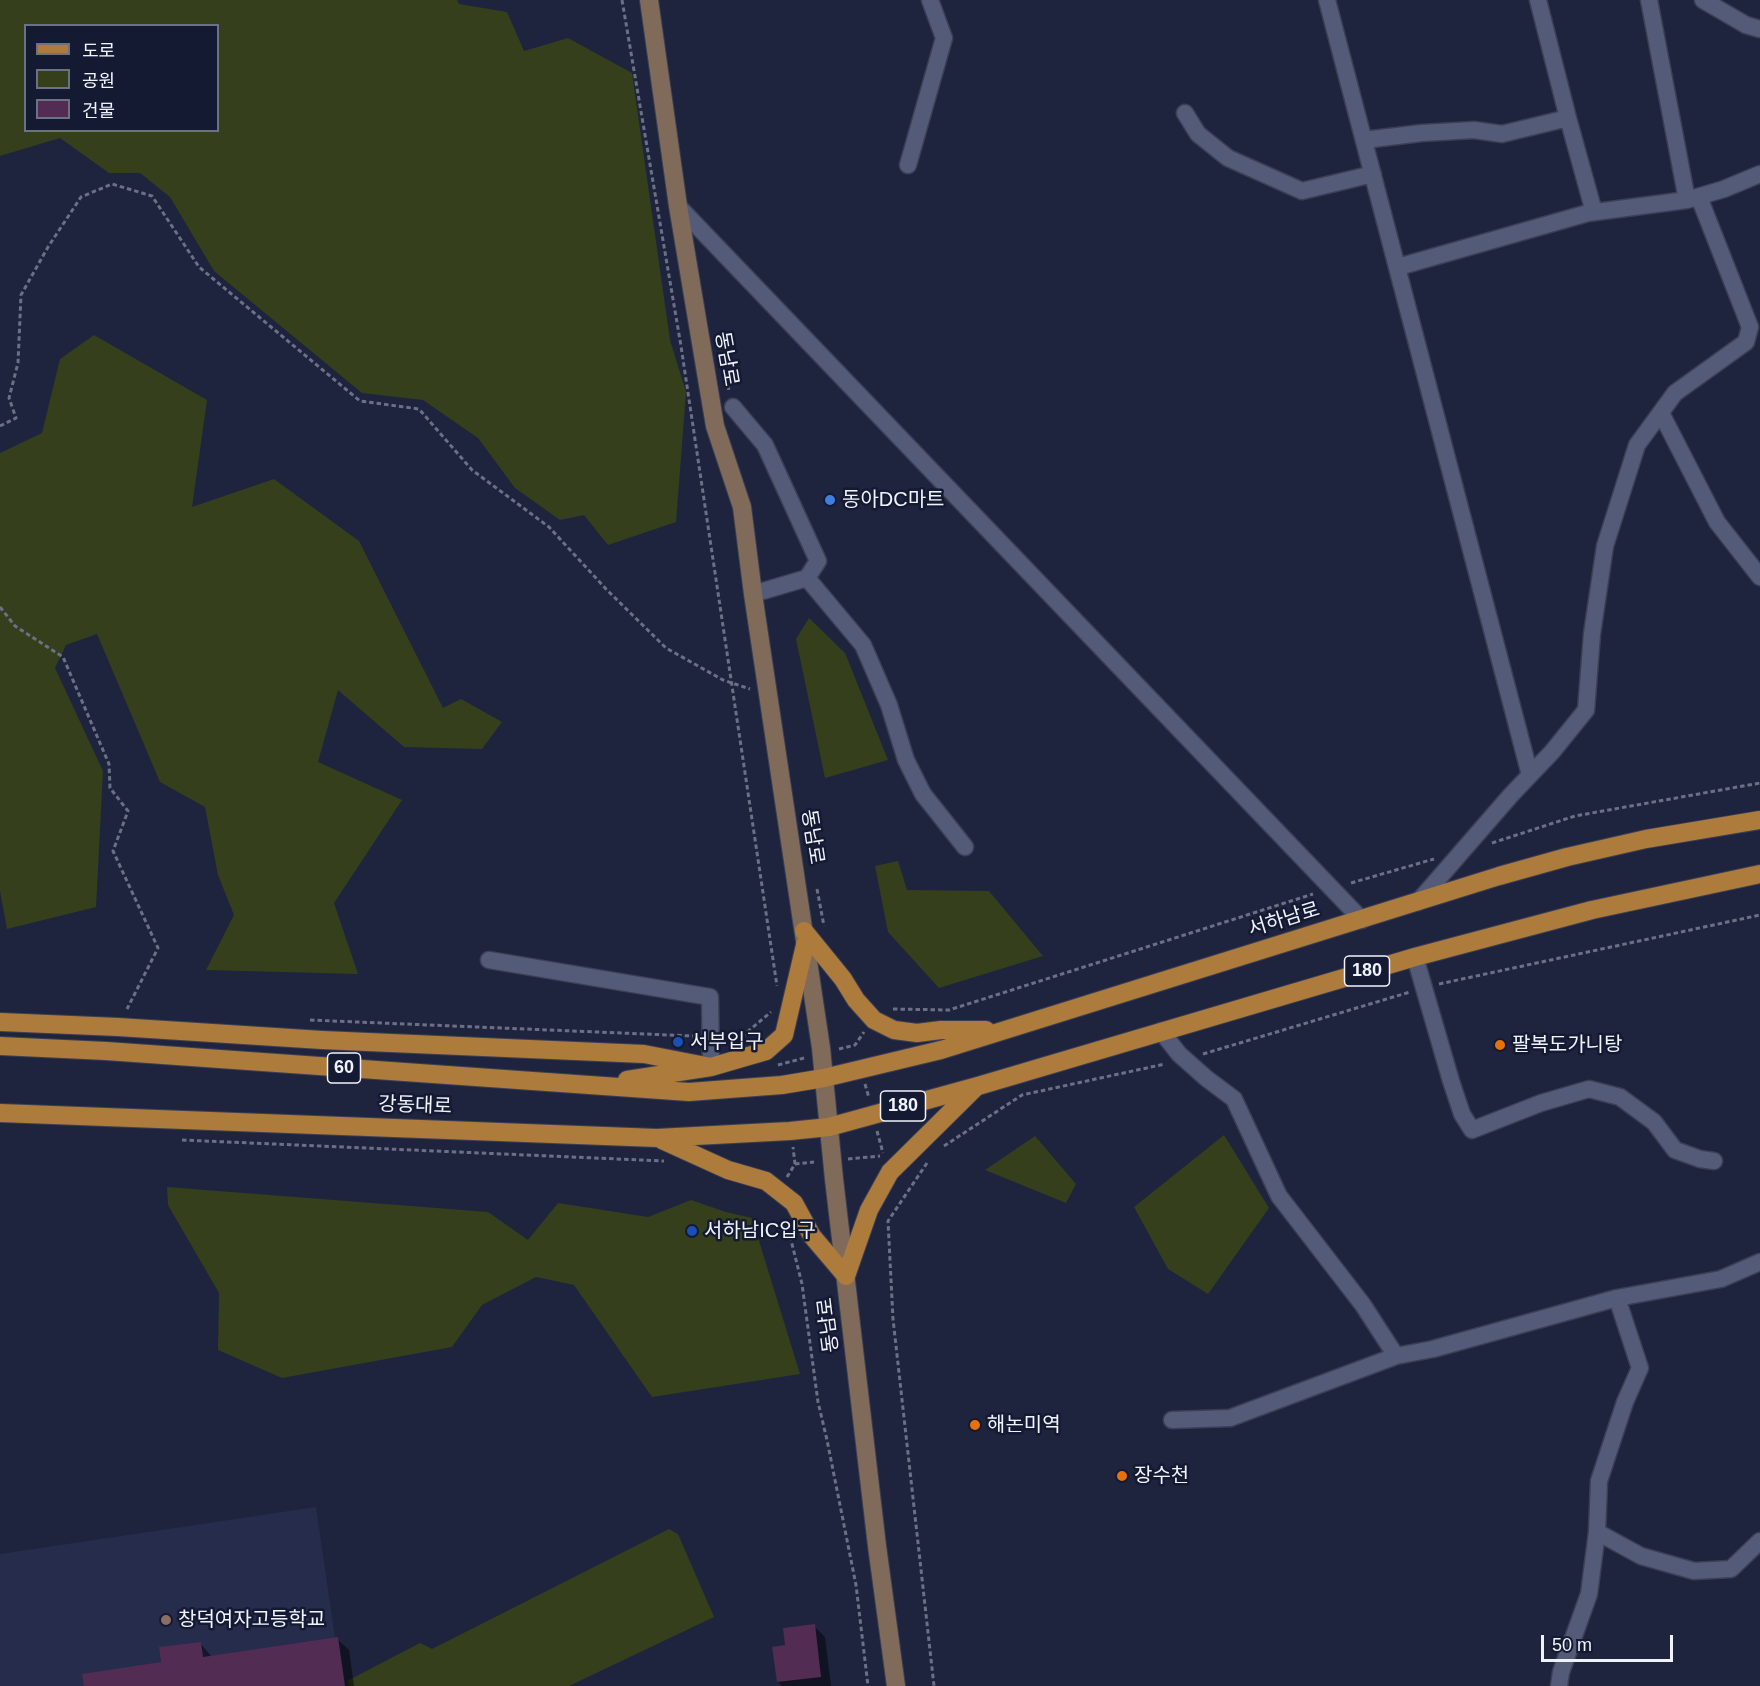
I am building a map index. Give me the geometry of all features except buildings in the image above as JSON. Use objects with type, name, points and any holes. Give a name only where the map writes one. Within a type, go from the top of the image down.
[{"type":"main road","name":"동남로","points":[[649,0],[678,206],[715,426],[742,507],[824,1078],[877,1546],[896,1686]]},
{"type":"main road","name":"서하남로","points":[[824,1078],[941,1050],[1499,876],[1567,857],[1646,839],[1760,820]]},
{"type":"main road","name":"180","points":[[829,1127],[978,1086],[1415,957],[1592,910],[1760,874]]},
{"type":"main road","points":[[805,938],[843,979],[856,1000],[874,1020],[894,1030],[917,1033],[941,1030],[1006,1029]]},
{"type":"main road","points":[[593,1085],[711,1067],[766,1052],[784,1035],[805,938]]},
{"type":"main road","points":[[0,1022],[322,1040],[644,1054],[711,1067]]},
{"type":"main road","name":"강동대로","points":[[0,1046],[106,1051],[689,1092],[782,1085],[824,1078]]},
{"type":"main road","points":[[846,1276],[869,1210],[890,1172],[978,1086]]},
{"type":"main road","name":"강동대로","points":[[0,1113],[657,1138],[829,1127]]},
{"type":"main road","points":[[657,1138],[729,1170],[766,1181],[794,1203],[812,1236],[846,1276]]},
{"type":"street","points":[[908,165],[944,38],[930,0]]},
{"type":"street","points":[[1327,0],[1530,775]]},
{"type":"street","points":[[1538,0],[1594,213]]},
{"type":"street","points":[[1418,902],[1552,752],[1586,710],[1592,634],[1605,546],[1637,445],[1675,393],[1746,342],[1750,327],[1693,198],[1649,0]]},
{"type":"street","points":[[1703,0],[1746,25],[1760,29]]},
{"type":"street","points":[[1185,113],[1198,135],[1228,158],[1302,191],[1373,174]]},
{"type":"street","points":[[1364,140],[1474,130],[1502,134],[1568,118]]},
{"type":"street","points":[[1398,267],[1594,213],[1693,198],[1724,189],[1760,174]]},
{"type":"street","points":[[678,206],[1362,920]]},
{"type":"street","points":[[732,407],[765,444],[818,561],[807,578],[753,594]]},
{"type":"street","points":[[1661,413],[1717,522],[1760,577]]},
{"type":"street","points":[[807,578],[863,645],[889,705],[906,760],[923,794],[965,847]]},
{"type":"street","points":[[1415,957],[1451,1082],[1462,1114],[1472,1130],[1541,1103],[1589,1089],[1620,1097],[1654,1122],[1675,1150],[1700,1159],[1714,1161]]},
{"type":"street","points":[[489,960],[710,997],[711,1067]]},
{"type":"street","points":[[1161,1031],[1185,1059],[1234,1098],[1279,1196],[1363,1305],[1396,1356]]},
{"type":"street","points":[[1172,1420],[1230,1418],[1396,1356],[1433,1349],[1617,1298],[1721,1279],[1760,1262]]},
{"type":"street","points":[[1559,1686],[1561,1672],[1589,1594],[1597,1532],[1599,1481],[1625,1402],[1640,1368],[1617,1298]]},
{"type":"street","points":[[1597,1532],[1641,1556],[1694,1571],[1731,1569],[1760,1541]]},
{"type":"path","points":[[622,0],[681,346],[778,993]]},
{"type":"path","points":[[0,426],[16,418],[9,398],[18,363],[21,295],[81,197],[112,184],[153,196],[199,267],[360,401],[419,409],[472,470],[549,527],[606,589],[666,648],[723,680],[768,696]]},
{"type":"path","points":[[0,607],[15,626],[63,657],[109,764],[110,788],[128,811],[113,851],[158,948],[118,1027]]},
{"type":"path","points":[[1463,850],[1575,816],[1760,783]]},
{"type":"path","points":[[893,1009],[949,1010],[1332,888],[1433,859]]},
{"type":"path","points":[[943,1146],[1022,1095],[1185,1059],[1424,987],[1760,915]]},
{"type":"path","points":[[305,1019],[740,1038],[772,1011]]},
{"type":"path","points":[[179,1139],[667,1161]]},
{"type":"path","points":[[927,1162],[888,1221],[892,1319],[934,1686]]},
{"type":"path","points":[[789,1233],[802,1284],[818,1402],[856,1585],[868,1686]]},
{"type":"shaded area","name":"창덕여자고등학교","points":[[316,1507],[342,1686],[0,1686],[0,1554]]},
{"type":"green space","points":[[0,0],[457,0],[459,4],[507,12],[524,51],[568,38],[632,73],[670,340],[686,392],[676,522],[608,545],[584,515],[560,520],[515,488],[478,438],[423,400],[362,393],[214,271],[170,197],[140,173],[109,173],[60,138],[0,156]]},
{"type":"green space","points":[[94,335],[207,400],[192,507],[274,479],[359,541],[443,708],[461,699],[502,722],[482,749],[404,747],[338,690],[318,762],[402,800],[334,903],[358,974],[206,970],[234,915],[218,875],[205,807],[160,782],[97,634],[66,645],[55,668],[103,771],[96,907],[7,929],[0,891],[0,453],[42,433],[60,359]]},
{"type":"green space","points":[[809,618],[845,653],[888,760],[825,778],[796,639]]},
{"type":"green space","points":[[898,861],[907,890],[989,891],[1043,956],[939,988],[888,932],[875,866]]},
{"type":"green space","points":[[1224,1135],[1269,1208],[1208,1294],[1168,1269],[1134,1207]]},
{"type":"green space","points":[[1035,1136],[1076,1184],[1066,1203],[985,1170]]},
{"type":"green space","points":[[167,1187],[488,1212],[528,1240],[558,1203],[648,1217],[691,1200],[752,1218],[800,1374],[652,1397],[574,1285],[536,1277],[482,1305],[452,1347],[282,1378],[218,1350],[219,1293],[168,1205]]},
{"type":"green space","points":[[669,1529],[678,1534],[714,1617],[569,1686],[349,1686],[347,1681],[420,1643],[432,1649]]},
{"type":"place","name":"동아DC마트","points":[[830,500]]},
{"type":"place","name":"서부입구","points":[[678,1042]]},
{"type":"place","name":"팔복도가니탕","points":[[1500,1045]]},
{"type":"place","name":"서하남IC입구","points":[[692,1231]]},
{"type":"place","name":"해논미역","points":[[975,1425]]},
{"type":"place","name":"장수천","points":[[1122,1476]]},
{"type":"place","name":"창덕여자고등학교","points":[[166,1620]]}]
